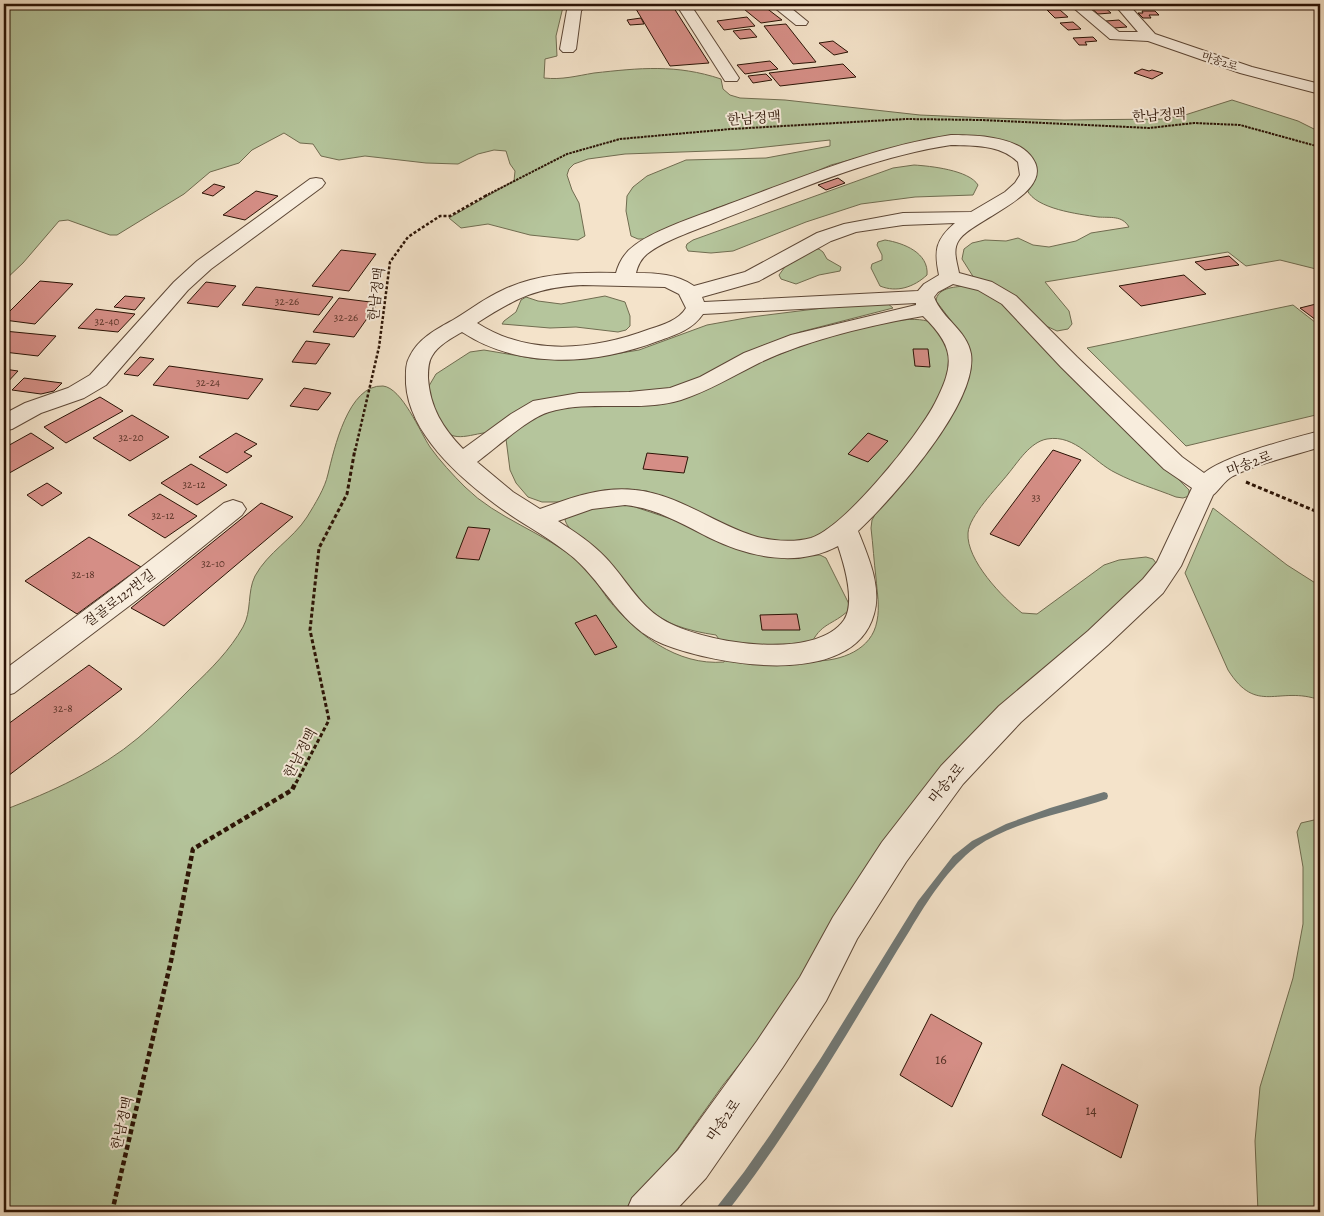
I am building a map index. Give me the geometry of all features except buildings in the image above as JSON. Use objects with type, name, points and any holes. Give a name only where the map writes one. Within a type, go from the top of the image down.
[{"type":"street","points":[[568,49],[574,10],[579,4]]},
{"type":"street","points":[[683,4],[731,78]]},
{"type":"street","points":[[777,4],[801,22]]},
{"type":"street","points":[[1076,4],[1115,36],[1150,37]]},
{"type":"street","points":[[1121,4],[1150,37]]},
{"type":"street","name":"마송2로","points":[[1150,37],[1246,70],[1314,88]]},
{"type":"street","points":[[1173,60],[1245,78],[1314,88]]},
{"type":"street","points":[[624,279],[631,259],[638,251],[655,241],[717,215],[849,166],[886,153],[955,140],[984,141],[1001,145],[1026,160],[1029,170],[1025,182],[1018,192],[974,218],[947,241],[946,254],[950,277]]},
{"type":"street","points":[[4,424],[33,408],[88,387],[98,380],[181,286],[204,265],[316,183]]},
{"type":"street","points":[[693,301],[776,264],[812,242],[853,228],[922,218],[974,218]]},
{"type":"street","points":[[462,462],[519,419],[541,406],[579,400],[629,399],[673,395],[708,382],[752,358],[799,340],[900,314],[926,303],[931,288],[950,277],[985,286],[1009,300],[1069,362],[1173,463],[1215,479]]},
{"type":"street","points":[[463,323],[497,344],[511,348],[534,352],[578,352],[619,346],[656,335],[686,321],[694,314],[693,301],[683,286],[672,282],[624,279],[578,280],[531,286],[501,299],[440,336],[423,352],[418,360],[417,388],[425,420],[432,431],[462,462],[504,498],[537,518],[585,553],[638,615],[654,628],[685,642],[711,649],[744,654],[791,654],[823,649],[840,642],[851,633],[857,624],[862,609],[862,591],[853,552],[845,529]]},
{"type":"street","points":[[537,518],[600,500],[626,496],[642,499],[673,510],[747,543],[775,549],[820,545],[834,538],[845,529],[890,482],[932,429],[958,379],[961,359],[958,347],[943,323],[926,303],[862,297],[782,306],[693,301]]},
{"type":"street","name":"마송2로","points":[[646,1212],[692,1164],[770,1054],[813,989],[845,928],[920,815],[952,775],[1010,714],[1098,638],[1153,586],[1168,566],[1202,492],[1215,479],[1320,439]]},
{"type":"street","name":"절골로127번길","points":[[4,685],[127,593],[233,509]]},
{"type":"path","name":"한남정맥","points":[[112,1212],[171,961],[193,849],[292,790],[329,720],[310,630],[319,548],[347,494],[356,441],[379,347],[390,262],[408,237],[440,216],[450,216],[537,168],[567,154],[620,139],[906,119],[982,120],[1149,128],[1194,123],[1240,125],[1320,148]]},
{"type":"path","points":[[1215,479],[1270,493],[1320,513]]},
{"type":"green space","points":[[4,4],[558,4],[563,7],[556,36],[557,56],[545,59],[544,78],[563,78],[627,70],[673,69],[705,74],[721,79],[723,89],[730,95],[740,98],[785,100],[920,115],[990,118],[1064,120],[1162,119],[1185,115],[1232,100],[1298,121],[1320,132],[1320,270],[1280,260],[1246,266],[1228,252],[1045,282],[1069,311],[1072,324],[1068,329],[1057,331],[1044,325],[974,278],[962,259],[964,249],[972,243],[985,240],[1006,241],[1018,238],[1033,245],[1049,247],[1076,241],[1091,233],[1129,227],[1119,219],[1058,210],[1039,202],[1027,190],[1035,163],[1027,155],[946,137],[925,140],[831,165],[784,185],[714,209],[646,239],[638,239],[631,236],[626,211],[627,196],[633,187],[647,176],[686,160],[766,158],[830,146],[830,140],[738,150],[625,154],[588,159],[574,164],[569,169],[567,175],[579,203],[585,236],[578,240],[530,235],[488,224],[461,228],[449,218],[514,181],[515,171],[510,164],[506,151],[494,150],[478,154],[458,164],[426,163],[365,156],[339,160],[321,156],[313,144],[300,143],[284,133],[252,150],[239,163],[210,172],[184,194],[117,235],[110,235],[68,220],[59,221],[23,263],[4,281]]},
{"type":"green space","points":[[914,165],[958,172],[978,185],[973,195],[915,197],[861,204],[806,222],[733,251],[711,253],[688,251],[686,247],[693,240],[893,168]]},
{"type":"green space","points":[[885,240],[914,250],[920,255],[927,267],[927,275],[917,283],[905,288],[893,289],[880,286],[871,268],[872,264],[882,260],[882,255],[877,245],[878,242]]},
{"type":"green space","points":[[812,249],[819,249],[823,252],[827,259],[841,267],[840,271],[819,275],[796,284],[781,279],[779,275],[787,264]]},
{"type":"green space","points":[[974,287],[1004,302],[1189,490],[1189,496],[1183,498],[1176,497],[1131,480],[1108,468],[1076,445],[1067,441],[1047,439],[1035,444],[1020,458],[984,502],[970,526],[968,533],[969,544],[973,555],[987,578],[1022,613],[1037,614],[1104,565],[1119,560],[1146,557],[1153,559],[1156,563],[1149,575],[1091,630],[796,984],[767,1030],[723,1085],[676,1151],[646,1188],[622,1212],[4,1212],[4,810],[74,779],[123,750],[159,719],[220,659],[246,621],[251,588],[260,567],[301,525],[319,496],[327,479],[334,450],[345,420],[360,396],[371,388],[383,386],[397,394],[404,402],[430,447],[465,487],[491,508],[565,551],[587,570],[608,599],[631,624],[659,645],[690,659],[724,662],[726,658],[723,645],[716,635],[675,625],[650,610],[617,578],[588,544],[569,527],[565,520],[568,515],[578,511],[623,503],[783,556],[820,555],[826,558],[849,604],[849,610],[818,632],[810,646],[815,661],[835,659],[854,652],[869,639],[874,631],[878,616],[878,605],[871,528],[872,520],[888,497],[964,345],[955,326],[936,301],[939,293],[951,288]]},
{"type":"green space","points":[[605,296],[625,302],[630,316],[630,326],[626,330],[618,332],[576,327],[550,328],[502,324],[516,312],[521,300],[526,297],[538,301],[561,304]]},
{"type":"green space","points":[[871,302],[887,303],[893,308],[800,332],[759,347],[689,397],[770,358],[818,340],[873,325],[899,320],[920,320],[934,324],[942,332],[947,342],[953,365],[925,428],[894,467],[842,518],[817,536],[801,542],[758,540],[647,491],[627,489],[562,502],[542,502],[528,497],[516,483],[510,470],[506,439],[495,433],[460,437],[443,431],[426,391],[436,374],[470,352],[484,350],[537,359],[567,360],[590,358],[639,350],[707,325],[751,317]]},
{"type":"green space","points":[[1293,305],[1320,326],[1320,414],[1186,446],[1087,348]]},
{"type":"green space","points":[[1213,508],[1287,565],[1320,586],[1320,700],[1292,695],[1259,696],[1249,692],[1239,684],[1228,670],[1185,573]]},
{"type":"green space","points":[[1320,820],[1320,1212],[1258,1212],[1255,1141],[1260,1087],[1293,978],[1303,924],[1303,867],[1297,832],[1301,823]]},
{"type":"waterway","points":[[720,1212],[748,1176],[800,1101],[921,904],[956,859],[975,843],[1009,826],[1104,796]]}]
